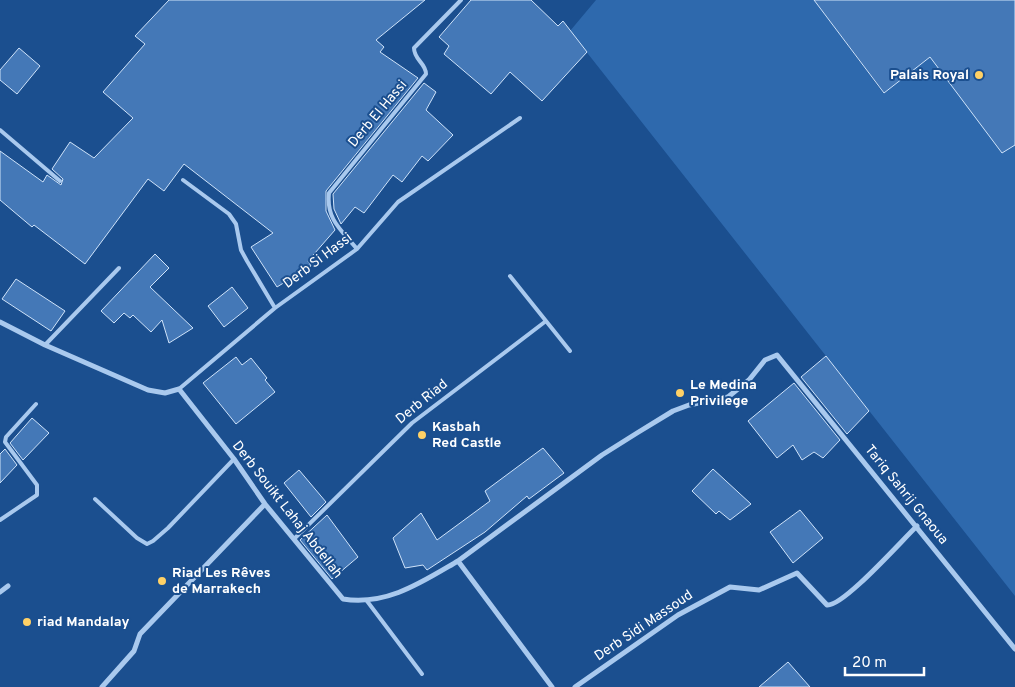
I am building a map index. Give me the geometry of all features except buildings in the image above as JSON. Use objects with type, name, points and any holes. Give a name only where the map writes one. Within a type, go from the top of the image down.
[{"type":"street","points":[[0,322],[45,345],[148,390],[164,393],[179,389]]},
{"type":"street","name":"Derb Souikt Lahaj Abdellah","points":[[179,389],[234,459],[266,504],[343,599],[367,601],[408,590],[458,561],[602,455],[636,433],[674,411],[690,405],[728,397],[749,380],[764,360],[773,355],[779,357]]},
{"type":"street","name":"Tariq Sahrij Gnaoua","points":[[779,357],[1015,649]]},
{"type":"street","points":[[102,687],[134,651],[140,634],[266,504]]},
{"type":"street","name":"Derb Sidi Massoud","points":[[575,687],[678,615],[730,587],[759,590],[797,573],[820,600],[827,605],[836,604],[917,526]]},
{"type":"street","points":[[458,561],[552,687]]},
{"type":"street","points":[[0,592],[8,586]]},
{"type":"lane","name":"Derb El Hassi","points":[[357,249],[332,218],[327,207],[329,193],[426,74],[424,65],[416,58],[414,48],[461,0]]},
{"type":"lane","name":"Derb Si Hassi","points":[[179,389],[275,308],[357,249],[398,202],[520,118]]},
{"type":"lane","points":[[0,130],[60,181]]},
{"type":"lane","points":[[183,180],[229,214],[236,224],[241,250],[275,308]]},
{"type":"lane","points":[[45,345],[119,268]]},
{"type":"lane","points":[[510,276],[570,350]]},
{"type":"lane","name":"Derb Riad","points":[[294,539],[412,423],[546,320]]},
{"type":"lane","points":[[0,520],[38,495],[37,485],[5,442],[6,437],[36,404]]},
{"type":"lane","points":[[95,498],[137,538],[147,544],[168,528],[234,459]]},
{"type":"lane","points":[[367,601],[422,674]]},
{"type":"shaded area","points":[[596,0],[814,0],[883,93],[930,57],[1015,145],[1015,596],[570,31]]},
{"type":"place","name":"Palais Royal","points":[[979,75]]},
{"type":"place","name":"Le Medina Privilege","points":[[680,393]]},
{"type":"place","name":"Kasbah Red Castle","points":[[422,435]]},
{"type":"place","name":"Riad Les Rêves de Marrakech","points":[[162,581]]},
{"type":"place","name":"riad Mandalay","points":[[27,622]]}]
